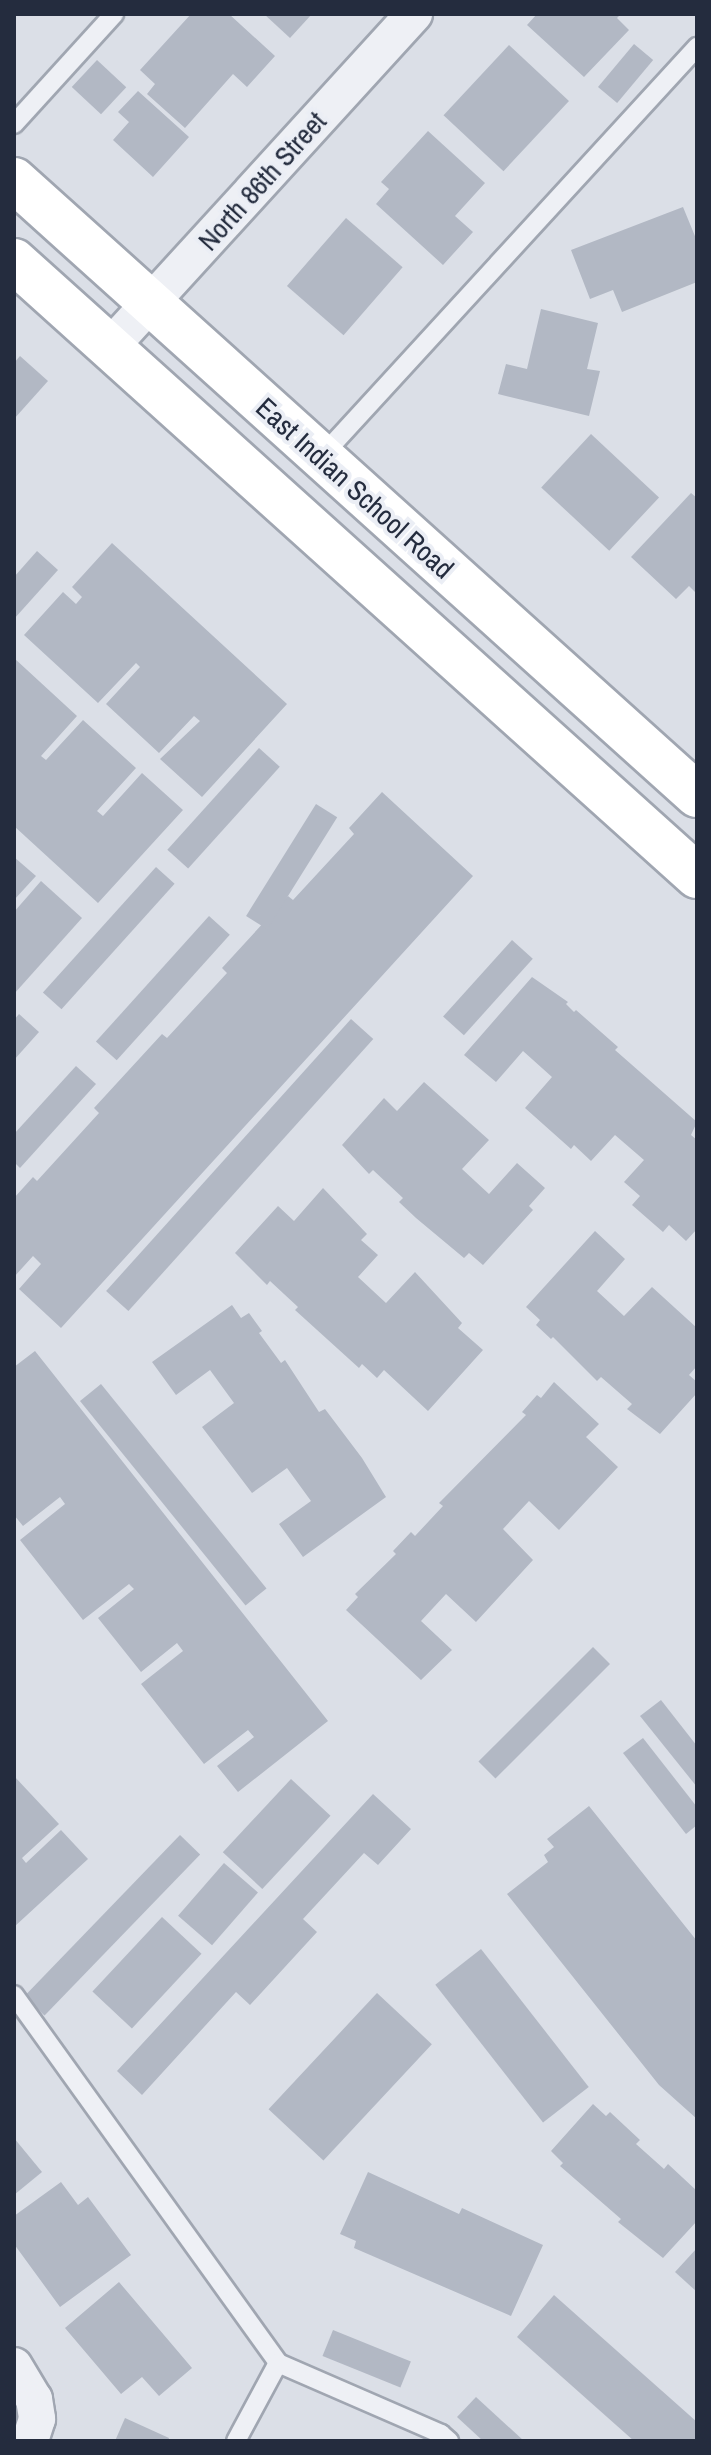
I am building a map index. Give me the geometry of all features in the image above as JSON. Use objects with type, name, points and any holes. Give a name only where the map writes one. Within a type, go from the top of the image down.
[{"type":"main road","name":"East Indian School Road","points":[[14,180],[319,459],[697,795]]},
{"type":"main road","points":[[14,261],[697,876]]},
{"type":"street","name":"North 86th Street","points":[[110,347],[414,14]]},
{"type":"street","points":[[14,2366],[34,2399],[33,2430]]},
{"type":"lane","points":[[14,124],[114,14]]},
{"type":"lane","points":[[319,459],[694,57]]},
{"type":"lane","points":[[14,1995],[278,2363],[441,2434],[449,2441]]},
{"type":"lane","points":[[236,2441],[278,2363]]},
{"type":"building","points":[[191,14],[229,14],[275,56],[247,87],[233,74],[185,128],[147,94],[155,84],[140,70]]},
{"type":"building","points":[[264,14],[312,14],[290,38]]},
{"type":"building","points":[[537,14],[621,14],[617,18],[629,30],[584,77],[527,25]]},
{"type":"building","points":[[634,44],[653,60],[617,103],[598,87]]},
{"type":"building","points":[[509,45],[569,101],[503,171],[444,115]]},
{"type":"building","points":[[97,60],[126,87],[101,114],[72,87]]},
{"type":"building","points":[[138,91],[189,137],[153,177],[113,140],[129,122],[118,112]]},
{"type":"building","points":[[428,131],[485,183],[455,216],[473,232],[443,265],[376,204],[389,189],[381,182]]},
{"type":"building","points":[[683,207],[697,241],[697,282],[622,312],[613,290],[590,299],[571,250]]},
{"type":"building","points":[[346,218],[403,267],[344,335],[287,286]]},
{"type":"building","points":[[541,309],[598,323],[587,369],[600,371],[589,416],[498,394],[506,364],[527,369]]},
{"type":"building","points":[[20,356],[48,381],[14,419],[14,363]]},
{"type":"building","points":[[591,434],[659,497],[609,551],[541,487]]},
{"type":"building","points":[[691,493],[697,498],[697,594],[689,586],[676,599],[631,557]]},
{"type":"building","points":[[112,543],[287,704],[202,797],[160,759],[200,721],[194,716],[159,753],[106,704],[140,667],[136,663],[98,703],[24,635],[63,592],[76,604],[82,597],[72,587]]},
{"type":"building","points":[[37,551],[58,570],[14,619],[14,577]]},
{"type":"building","points":[[14,658],[77,716],[41,756],[46,760],[83,720],[136,768],[97,811],[103,816],[142,773],[183,810],[98,903],[14,826]]},
{"type":"building","points":[[259,748],[280,767],[188,869],[167,850]]},
{"type":"building","points":[[382,792],[473,876],[61,1328],[19,1289],[41,1264],[33,1256],[14,1277],[14,1198],[33,1177],[37,1181],[99,1113],[94,1108],[162,1034],[167,1038],[227,973],[222,968],[288,896],[293,900],[354,834],[349,828]]},
{"type":"building","points":[[316,804],[337,817],[267,929],[246,916]]},
{"type":"building","points":[[14,857],[36,876],[14,900]]},
{"type":"building","points":[[156,867],[175,884],[61,1009],[43,993]]},
{"type":"building","points":[[41,881],[82,918],[14,994],[14,912]]},
{"type":"building","points":[[209,916],[230,935],[117,1060],[96,1042]]},
{"type":"building","points":[[512,940],[533,959],[464,1035],[443,1017]]},
{"type":"building","points":[[532,977],[568,1002],[566,1004],[574,1012],[576,1010],[618,1047],[615,1050],[697,1122],[691,1135],[697,1140],[697,1229],[686,1241],[669,1225],[663,1232],[632,1205],[640,1196],[624,1182],[644,1160],[615,1135],[591,1161],[574,1145],[571,1149],[525,1108],[552,1077],[523,1051],[496,1082],[464,1055]]},
{"type":"building","points":[[19,1014],[39,1032],[14,1060],[14,1020]]},
{"type":"building","points":[[351,1019],[373,1039],[128,1311],[106,1291]]},
{"type":"building","points":[[76,1066],[96,1084],[20,1168],[14,1162],[14,1134]]},
{"type":"building","points":[[424,1082],[489,1140],[462,1169],[489,1194],[517,1163],[545,1188],[529,1206],[533,1210],[483,1265],[469,1253],[464,1258],[416,1218],[399,1202],[403,1198],[373,1170],[369,1174],[342,1145],[384,1098],[397,1111]]},
{"type":"building","points":[[323,1188],[367,1234],[361,1240],[378,1255],[358,1277],[386,1303],[415,1272],[462,1323],[458,1328],[483,1350],[428,1411],[384,1370],[377,1378],[362,1364],[359,1368],[295,1310],[298,1307],[270,1281],[267,1285],[235,1253],[278,1206],[294,1221]]},
{"type":"building","points":[[595,1231],[625,1259],[597,1291],[624,1316],[652,1287],[697,1328],[697,1366],[689,1375],[697,1382],[697,1393],[660,1434],[627,1409],[632,1404],[601,1377],[597,1381],[553,1337],[551,1339],[536,1325],[540,1320],[526,1307]]},
{"type":"building","points":[[232,1305],[241,1318],[249,1313],[281,1363],[285,1360],[319,1412],[325,1409],[362,1458],[386,1497],[303,1557],[279,1524],[311,1501],[287,1468],[252,1493],[202,1427],[234,1403],[210,1370],[176,1395],[152,1362]]},
{"type":"building","points":[[35,1351],[328,1721],[238,1792],[217,1766],[254,1737],[248,1730],[204,1764],[141,1684],[183,1651],[177,1643],[141,1672],[98,1618],[134,1589],[129,1584],[83,1620],[20,1540],[65,1504],[60,1497],[23,1526],[14,1515],[14,1367]]},
{"type":"building","points":[[554,1382],[599,1424],[586,1437],[618,1467],[559,1530],[529,1501],[503,1529],[533,1560],[476,1622],[446,1594],[421,1621],[452,1650],[421,1680],[346,1610],[358,1597],[355,1594],[396,1554],[393,1551],[411,1532],[415,1536],[443,1506],[439,1503],[526,1415],[522,1412],[537,1395],[541,1398]]},
{"type":"building","points":[[101,1384],[267,1588],[246,1605],[80,1401]]},
{"type":"building","points":[[593,1647],[610,1664],[495,1779],[478,1762]]},
{"type":"building","points":[[661,1700],[697,1746],[697,1787],[640,1716]]},
{"type":"building","points":[[643,1738],[697,1807],[697,1825],[686,1834],[623,1753]]},
{"type":"building","points":[[14,1776],[59,1824],[22,1858],[26,1863],[61,1830],[88,1859],[14,1927]]},
{"type":"building","points":[[291,1779],[330,1816],[262,1889],[223,1852]]},
{"type":"building","points":[[373,1794],[411,1829],[378,1865],[364,1853],[303,1919],[317,1932],[250,2005],[236,1992],[142,2095],[117,2071]]},
{"type":"building","points":[[589,1806],[697,1941],[697,2119],[659,2085],[507,1894],[548,1862],[544,1855],[554,1847],[547,1839]]},
{"type":"building","points":[[180,1835],[200,1854],[45,2016],[24,1996]]},
{"type":"building","points":[[224,1863],[258,1893],[212,1945],[178,1916]]},
{"type":"building","points":[[162,1917],[201,1954],[132,2028],[92,1992]]},
{"type":"building","points":[[481,1949],[589,2087],[543,2123],[435,1985]]},
{"type":"building","points":[[377,1993],[432,2044],[323,2160],[269,2109]]},
{"type":"building","points":[[593,2104],[606,2116],[610,2112],[640,2140],[636,2144],[664,2169],[668,2164],[697,2191],[697,2221],[663,2258],[618,2222],[621,2219],[560,2166],[563,2163],[551,2151]]},
{"type":"building","points":[[14,2138],[42,2172],[14,2195]]},
{"type":"building","points":[[368,2172],[459,2214],[462,2208],[543,2245],[511,2316],[354,2248],[356,2241],[340,2234]]},
{"type":"building","points":[[61,2182],[78,2205],[88,2197],[131,2255],[60,2307],[14,2244],[14,2216]]},
{"type":"building","points":[[697,2248],[697,2292],[675,2272]]},
{"type":"building","points":[[119,2282],[192,2368],[159,2396],[142,2377],[121,2394],[65,2328]]},
{"type":"building","points":[[554,2295],[697,2422],[697,2441],[634,2441],[517,2337]]},
{"type":"building","points":[[333,2330],[411,2361],[400,2387],[323,2356]]},
{"type":"building","points":[[476,2397],[524,2441],[483,2441],[457,2417]]},
{"type":"building","points":[[125,2418],[169,2438],[168,2441],[115,2441]]}]
